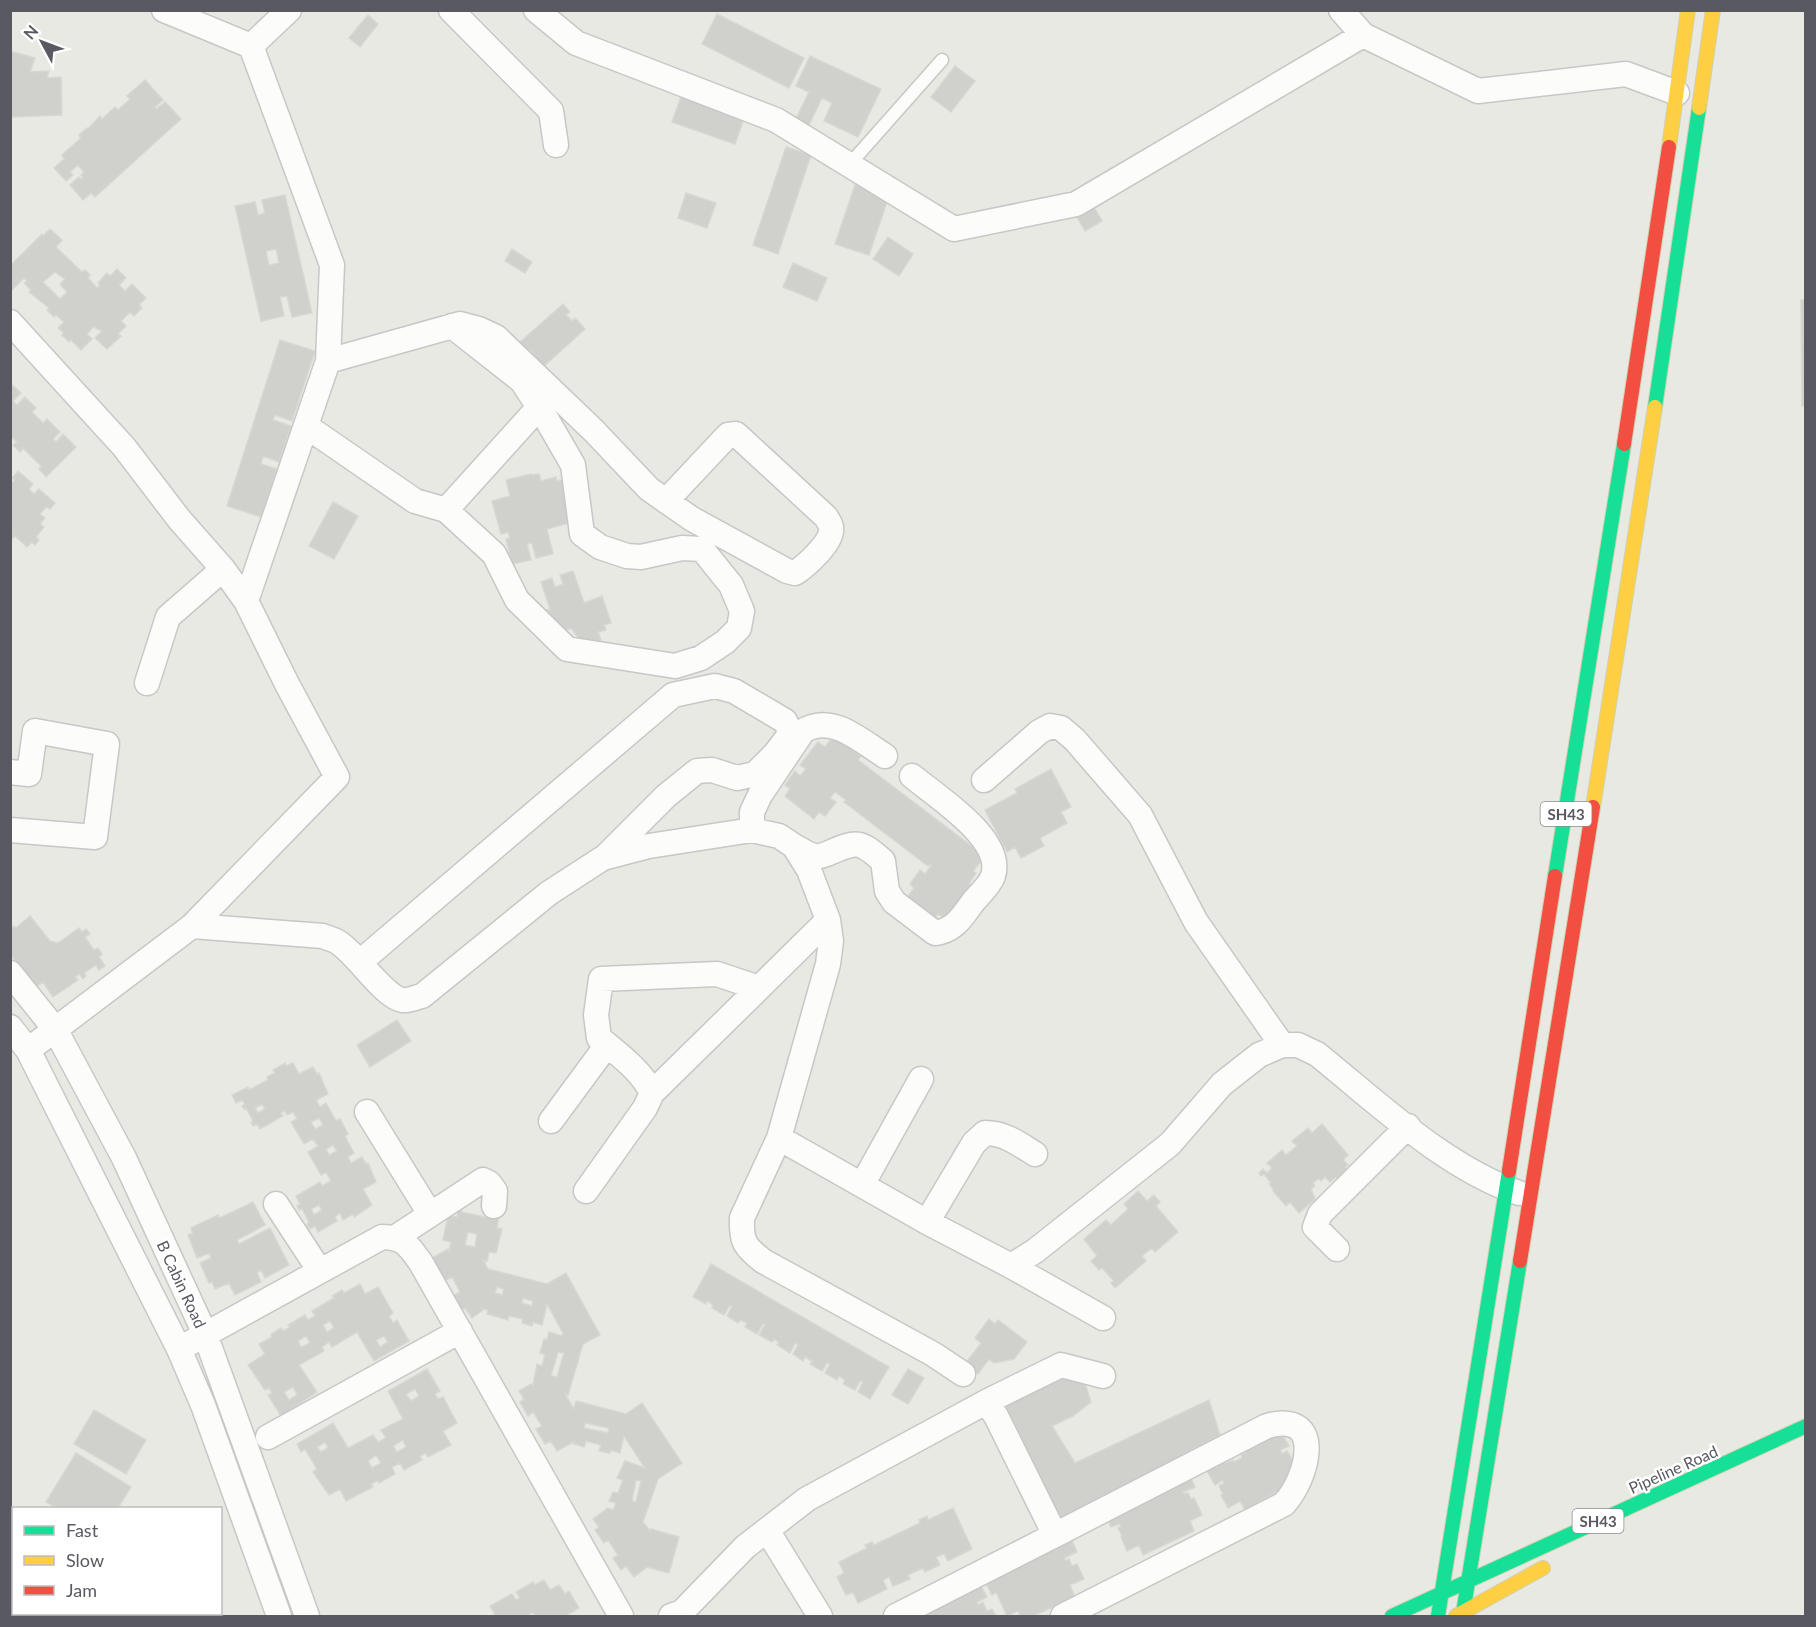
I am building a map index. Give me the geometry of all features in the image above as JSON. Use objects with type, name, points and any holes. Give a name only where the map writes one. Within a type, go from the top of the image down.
[{"type":"main road","name":"SH43","points":[[1438,1617],[1653,264],[1688,10]]},
{"type":"main road","name":"SH43","points":[[1460,1615],[1469,1580],[1661,368],[1713,10]]},
{"type":"main road","points":[[1677,93],[1701,96]]},
{"type":"main road","name":"Pipeline Road","points":[[1392,1617],[1806,1426]]},
{"type":"main road","name":"SH43","points":[[1460,1615],[1526,1576],[1558,1561]]},
{"type":"street","points":[[165,10],[251,46],[332,265],[328,361],[246,601]]},
{"type":"street","points":[[251,46],[289,10]]},
{"type":"street","points":[[451,10],[551,111],[556,145]]},
{"type":"street","points":[[536,10],[576,43],[776,120],[954,229],[1076,204],[1363,35]]},
{"type":"street","points":[[1341,10],[1363,35],[1478,91],[1626,75],[1677,93]]},
{"type":"street","points":[[10,322],[124,447],[179,519],[223,569],[246,601],[286,684],[337,777],[192,926],[28,1050]]},
{"type":"street","points":[[328,361],[460,324],[479,329],[496,337],[594,431],[649,489],[666,501],[692,519],[787,571],[795,573],[805,566],[831,536],[832,528],[826,517],[736,434],[728,435],[666,501]]},
{"type":"street","points":[[306,426],[415,501],[446,510],[494,554],[517,600],[567,649],[675,666],[701,658],[726,642],[739,628],[742,611],[731,585],[702,549],[682,548],[641,557],[627,556],[600,547],[582,534],[573,465],[539,407],[522,381],[452,326]]},
{"type":"street","points":[[446,510],[539,407]]},
{"type":"street","points":[[147,683],[168,617],[223,569]]},
{"type":"street","points":[[192,926],[323,936],[336,941],[396,998],[405,1001],[422,996],[549,893],[603,858],[666,796],[697,771],[712,770],[738,778],[755,774],[775,754],[790,733],[785,721],[734,691],[715,686],[673,695],[360,962]]},
{"type":"street","points":[[752,830],[752,812],[760,795],[803,731],[813,725],[839,727],[885,756]]},
{"type":"street","points":[[984,780],[1039,732],[1050,726],[1061,728],[1075,740],[1140,815],[1196,922],[1282,1045]]},
{"type":"street","points":[[10,772],[29,774],[35,731],[106,744],[95,837],[10,830]]},
{"type":"street","points":[[603,858],[649,846],[752,830],[779,836],[813,856],[821,856],[856,843],[869,849],[883,861],[887,891],[894,902],[935,933],[946,932],[957,924],[993,877],[993,856],[980,832],[912,776]]},
{"type":"street","points":[[794,846],[809,870],[828,920],[831,941],[828,964],[779,1138],[742,1218],[741,1232],[744,1244],[764,1261],[933,1354],[963,1374]]},
{"type":"street","points":[[586,1191],[645,1108],[652,1093],[828,920]]},
{"type":"street","name":"B Cabin Road","points":[[10,973],[55,1029],[124,1158],[205,1334],[307,1617]]},
{"type":"street","points":[[652,1093],[648,1083],[639,1073],[599,1038],[596,1015],[601,980],[717,974],[759,988]]},
{"type":"street","points":[[10,1028],[28,1050],[179,1349],[203,1405],[279,1617]]},
{"type":"street","points":[[551,1121],[607,1045]]},
{"type":"street","points":[[1011,1266],[1035,1251],[1170,1144],[1222,1084],[1260,1055],[1282,1045],[1298,1045],[1317,1054],[1431,1145],[1506,1189],[1530,1197]]},
{"type":"street","points":[[862,1185],[921,1079]]},
{"type":"street","points":[[367,1112],[430,1214]]},
{"type":"street","points":[[1337,1250],[1315,1227],[1320,1214],[1408,1126]]},
{"type":"street","points":[[927,1222],[974,1143],[985,1133],[1007,1136],[1035,1154]]},
{"type":"street","points":[[779,1138],[1103,1318]]},
{"type":"street","points":[[179,1349],[382,1238],[396,1237],[483,1180],[489,1183],[495,1191],[494,1206]]},
{"type":"street","points":[[276,1204],[320,1271]]},
{"type":"street","points":[[396,1237],[409,1246],[421,1263],[621,1617]]},
{"type":"street","points":[[268,1437],[460,1332]]},
{"type":"street","points":[[671,1617],[682,1612],[745,1547],[807,1499],[986,1402],[1061,1365],[1103,1376]]},
{"type":"street","points":[[986,1402],[996,1416],[1055,1535]]},
{"type":"street","points":[[896,1617],[1267,1426],[1282,1421],[1292,1423],[1302,1433],[1308,1446],[1304,1471],[1293,1495],[1284,1504],[1063,1617]]},
{"type":"street","points":[[767,1530],[820,1617]]},
{"type":"lane","points":[[849,165],[942,60]]},
{"type":"building","points":[[717,14],[804,58],[789,88],[702,44]]},
{"type":"building","points":[[368,15],[378,24],[360,47],[349,38]]},
{"type":"building","points":[[10,51],[35,58],[30,72],[49,71],[47,78],[61,77],[62,115],[11,117]]},
{"type":"building","points":[[810,56],[881,89],[858,137],[824,121],[832,103],[822,98],[808,127],[795,121],[809,92],[796,86]]},
{"type":"building","points":[[955,66],[975,81],[951,112],[931,97]]},
{"type":"building","points":[[145,80],[163,100],[155,107],[156,109],[165,102],[181,119],[95,197],[91,193],[83,200],[70,185],[79,177],[81,179],[83,177],[81,175],[84,172],[78,165],[70,172],[73,175],[66,181],[54,168],[64,159],[62,155],[81,138],[79,135],[100,116],[102,119],[115,107],[118,110],[130,99],[127,96]]},
{"type":"building","points":[[683,91],[746,113],[735,144],[672,122]]},
{"type":"building","points":[[786,147],[811,155],[778,254],[753,245]]},
{"type":"building","points":[[855,185],[889,196],[869,255],[835,244]]},
{"type":"building","points":[[686,193],[716,203],[707,228],[678,218]]},
{"type":"building","points":[[285,195],[312,313],[292,317],[287,296],[280,297],[284,316],[261,321],[235,206],[255,202],[258,215],[265,213],[262,200]],"holes":[[[276,249],[279,263],[269,265],[266,251]]]},
{"type":"building","points":[[1094,207],[1102,221],[1085,231],[1077,217]]},
{"type":"building","points":[[50,229],[62,240],[56,247],[82,272],[85,270],[90,275],[88,278],[97,288],[100,285],[98,283],[107,273],[110,276],[117,269],[126,278],[119,285],[125,291],[132,284],[146,298],[139,305],[142,308],[134,316],[130,312],[121,321],[126,326],[118,334],[121,336],[107,349],[95,338],[102,331],[93,327],[87,334],[92,339],[81,350],[71,340],[69,342],[58,328],[64,322],[56,315],[54,317],[47,310],[49,308],[29,292],[31,290],[24,283],[27,281],[24,278],[12,290],[10,288],[10,266],[42,234],[43,236]],"holes":[[[55,272],[65,279],[60,284],[67,292],[60,299],[43,282]]]},
{"type":"building","points":[[888,237],[913,254],[899,276],[873,259]]},
{"type":"building","points":[[512,249],[532,262],[525,273],[505,261]]},
{"type":"building","points":[[793,263],[827,278],[817,301],[783,287]]},
{"type":"building","points":[[1801,300],[1806,300],[1806,406],[1802,406]]},
{"type":"building","points":[[563,304],[570,312],[566,315],[572,321],[575,318],[585,329],[542,368],[531,355],[533,353],[529,349],[526,351],[519,343]]},
{"type":"building","points":[[280,340],[315,351],[292,421],[275,415],[273,420],[291,426],[279,462],[263,456],[261,464],[277,469],[261,517],[227,506]]},
{"type":"building","points":[[10,383],[21,393],[13,401],[17,405],[25,397],[36,408],[32,412],[43,423],[47,419],[60,432],[53,439],[56,442],[63,434],[76,447],[46,477],[39,469],[41,466],[23,448],[20,452],[13,445],[17,442],[10,436]]},
{"type":"building","points":[[18,471],[33,484],[29,489],[34,494],[39,489],[55,503],[50,509],[46,507],[40,514],[45,518],[40,524],[44,527],[36,537],[39,540],[35,545],[32,542],[27,547],[15,536],[10,541],[10,485],[15,480],[12,478]]},
{"type":"building","points":[[539,474],[541,481],[556,477],[557,481],[569,478],[580,520],[547,529],[553,554],[536,558],[532,543],[527,544],[531,560],[512,564],[506,539],[510,538],[508,532],[501,534],[492,501],[510,496],[506,480]]},
{"type":"building","points":[[333,502],[358,516],[334,559],[309,546]]},
{"type":"building","points":[[573,571],[584,603],[602,596],[611,623],[604,625],[606,630],[598,632],[601,640],[581,642],[572,629],[558,629],[544,611],[550,609],[541,582],[552,578],[555,587],[563,584],[560,575]]},
{"type":"building","points":[[834,735],[861,756],[858,760],[982,854],[979,858],[982,860],[973,871],[976,873],[969,884],[971,885],[945,919],[938,914],[933,921],[905,900],[914,888],[910,884],[920,870],[925,874],[930,864],[928,866],[844,802],[846,800],[835,792],[830,798],[836,802],[825,816],[819,812],[814,819],[785,796],[790,789],[785,785],[795,771],[800,776],[806,769],[800,765],[818,742],[825,747]]},
{"type":"building","points":[[1051,769],[1071,807],[1061,812],[1067,823],[1040,838],[1044,846],[1021,858],[1015,847],[1007,852],[985,810],[1017,793],[1015,789]]},
{"type":"building","points":[[30,916],[50,941],[58,943],[79,928],[82,932],[86,929],[90,934],[85,937],[94,950],[98,948],[102,954],[99,957],[105,966],[99,970],[96,965],[84,973],[86,976],[83,979],[79,974],[75,977],[78,980],[53,997],[43,982],[33,989],[10,953],[10,929],[14,926],[16,928]]},
{"type":"building","points":[[397,1020],[411,1041],[370,1067],[357,1045]]},
{"type":"building","points":[[285,1063],[286,1066],[293,1063],[299,1074],[313,1067],[317,1074],[319,1073],[328,1094],[316,1100],[320,1107],[326,1103],[336,1121],[340,1119],[348,1134],[345,1136],[354,1153],[348,1157],[351,1163],[362,1157],[366,1164],[368,1163],[376,1182],[363,1189],[372,1205],[354,1217],[353,1214],[343,1220],[340,1213],[335,1217],[337,1221],[318,1232],[315,1226],[310,1229],[302,1209],[299,1210],[297,1206],[300,1204],[296,1196],[320,1182],[322,1186],[331,1181],[326,1172],[321,1175],[308,1152],[318,1146],[313,1139],[304,1144],[291,1122],[297,1119],[293,1112],[287,1115],[285,1111],[281,1113],[283,1116],[260,1129],[257,1124],[253,1126],[251,1122],[253,1121],[246,1108],[242,1106],[245,1104],[242,1100],[236,1103],[232,1095],[248,1087],[249,1090],[268,1080],[267,1077],[275,1073],[273,1070]],"holes":[[[262,1104],[265,1109],[258,1113],[255,1108]],[[319,1118],[323,1125],[315,1129],[311,1122]],[[333,1145],[337,1151],[329,1155],[326,1149]],[[319,1205],[322,1210],[314,1215],[311,1209]]]},
{"type":"building","points":[[1322,1124],[1348,1155],[1343,1160],[1348,1165],[1345,1167],[1348,1170],[1338,1179],[1336,1177],[1330,1182],[1325,1177],[1313,1183],[1315,1186],[1311,1189],[1315,1199],[1299,1213],[1290,1202],[1286,1206],[1273,1191],[1269,1184],[1271,1183],[1264,1174],[1261,1176],[1259,1173],[1263,1169],[1267,1173],[1272,1168],[1267,1163],[1282,1150],[1286,1155],[1297,1146],[1292,1141],[1308,1128],[1312,1133]]},
{"type":"building","points":[[1138,1191],[1147,1201],[1154,1195],[1160,1202],[1156,1206],[1178,1232],[1155,1252],[1152,1248],[1142,1256],[1146,1261],[1115,1288],[1111,1283],[1114,1281],[1102,1268],[1099,1270],[1091,1261],[1097,1256],[1084,1239],[1106,1220],[1111,1225],[1128,1209],[1124,1204]]},
{"type":"building","points":[[253,1202],[265,1225],[237,1240],[239,1244],[270,1228],[289,1265],[265,1278],[261,1270],[257,1273],[261,1282],[235,1295],[229,1283],[215,1289],[212,1282],[209,1283],[200,1263],[211,1258],[209,1253],[197,1258],[188,1235],[193,1233],[191,1228],[218,1215],[220,1218]]},
{"type":"building","points":[[459,1207],[462,1207],[461,1212],[495,1219],[496,1214],[499,1215],[497,1228],[502,1229],[496,1253],[489,1252],[487,1261],[483,1260],[488,1269],[547,1284],[566,1273],[600,1335],[583,1344],[568,1395],[565,1394],[574,1409],[576,1401],[626,1414],[642,1403],[682,1463],[658,1479],[643,1522],[650,1531],[651,1529],[679,1537],[669,1573],[647,1567],[634,1577],[626,1566],[621,1570],[613,1558],[618,1555],[608,1540],[604,1543],[595,1530],[599,1527],[593,1519],[608,1508],[613,1510],[616,1503],[609,1501],[613,1492],[618,1493],[623,1480],[617,1478],[625,1461],[645,1468],[624,1436],[620,1453],[610,1450],[610,1453],[599,1451],[601,1445],[586,1441],[584,1447],[574,1444],[575,1441],[557,1451],[551,1441],[545,1444],[536,1429],[542,1426],[533,1412],[528,1416],[520,1402],[524,1399],[519,1391],[533,1385],[537,1364],[542,1366],[545,1355],[540,1353],[544,1339],[547,1340],[549,1332],[562,1336],[563,1333],[547,1304],[542,1325],[533,1322],[532,1326],[522,1323],[523,1319],[509,1316],[508,1320],[487,1314],[488,1310],[481,1308],[483,1310],[472,1318],[465,1308],[458,1312],[450,1298],[460,1292],[452,1277],[442,1282],[434,1269],[438,1267],[432,1258],[448,1249],[449,1251],[451,1242],[443,1240],[448,1216],[457,1217]],"holes":[[[468,1232],[477,1234],[475,1247],[465,1245]],[[497,1287],[504,1289],[502,1295],[495,1293]],[[523,1298],[533,1301],[532,1306],[522,1303]],[[558,1352],[564,1353],[557,1377],[551,1376]],[[585,1423],[609,1428],[608,1433],[584,1428]],[[636,1480],[641,1481],[636,1502],[632,1501]]]},
{"type":"building","points":[[711,1264],[889,1367],[870,1399],[858,1392],[863,1382],[860,1381],[855,1390],[843,1384],[845,1380],[839,1376],[837,1380],[825,1373],[830,1364],[827,1363],[822,1371],[810,1364],[812,1361],[805,1357],[803,1361],[793,1354],[798,1345],[795,1343],[790,1353],[777,1345],[779,1342],[774,1339],[772,1342],[759,1335],[765,1325],[763,1324],[757,1334],[745,1327],[747,1323],[740,1320],[738,1323],[727,1316],[732,1306],[730,1305],[724,1315],[712,1308],[713,1305],[707,1301],[706,1304],[693,1297]]},
{"type":"building","points":[[360,1284],[365,1294],[378,1287],[393,1313],[389,1316],[393,1323],[397,1320],[409,1341],[374,1361],[357,1332],[332,1347],[329,1342],[322,1347],[324,1351],[299,1365],[317,1392],[281,1416],[268,1395],[272,1393],[269,1388],[265,1390],[248,1365],[265,1354],[259,1344],[272,1337],[271,1334],[281,1328],[283,1331],[290,1327],[288,1325],[305,1315],[308,1320],[315,1316],[312,1311],[334,1298],[332,1296],[342,1290],[344,1293]],"holes":[[[330,1321],[334,1328],[327,1332],[323,1325]],[[306,1336],[310,1343],[301,1347],[298,1341]],[[384,1336],[388,1342],[380,1347],[376,1340]],[[293,1387],[297,1395],[289,1400],[284,1392]]]},
{"type":"building","points":[[989,1319],[995,1324],[998,1320],[1027,1342],[1014,1359],[994,1363],[989,1359],[978,1374],[965,1364],[981,1343],[975,1338]]},
{"type":"building","points":[[1070,1368],[1082,1374],[1091,1402],[1073,1416],[1052,1426],[1075,1463],[1209,1400],[1220,1435],[1061,1520],[1001,1406]]},
{"type":"building","points":[[427,1369],[440,1391],[435,1394],[438,1399],[443,1397],[457,1423],[443,1431],[451,1445],[428,1457],[426,1453],[420,1456],[422,1460],[404,1470],[400,1463],[392,1467],[395,1474],[379,1483],[378,1480],[371,1484],[373,1487],[346,1501],[340,1489],[329,1495],[313,1472],[317,1469],[305,1449],[301,1452],[297,1444],[333,1423],[348,1448],[373,1435],[378,1442],[386,1438],[381,1430],[403,1419],[388,1391]],"holes":[[[415,1389],[419,1396],[411,1401],[406,1394]],[[403,1440],[406,1447],[397,1452],[393,1446]],[[325,1442],[328,1448],[321,1452],[317,1447]],[[376,1455],[381,1463],[372,1468],[368,1461]]]},
{"type":"building","points":[[908,1369],[924,1378],[908,1404],[892,1395]]},
{"type":"building","points":[[94,1410],[146,1440],[126,1474],[74,1444]]},
{"type":"building","points":[[1279,1430],[1289,1446],[1280,1450],[1282,1454],[1287,1451],[1292,1459],[1295,1458],[1293,1482],[1245,1510],[1240,1501],[1228,1508],[1219,1486],[1224,1483],[1223,1480],[1215,1485],[1207,1471],[1225,1460],[1226,1463],[1242,1458],[1241,1455],[1245,1453],[1242,1448]]},
{"type":"building","points":[[76,1453],[131,1487],[119,1507],[55,1507],[46,1502]]},
{"type":"building","points":[[1190,1476],[1195,1487],[1183,1492],[1188,1493],[1191,1499],[1194,1498],[1202,1515],[1190,1521],[1194,1531],[1143,1555],[1139,1545],[1127,1551],[1118,1528],[1121,1527],[1119,1524],[1111,1527],[1106,1515]]},
{"type":"building","points":[[953,1508],[972,1549],[948,1561],[944,1554],[936,1557],[940,1565],[925,1572],[923,1568],[908,1575],[910,1579],[893,1586],[889,1577],[883,1580],[887,1589],[858,1603],[853,1592],[846,1595],[837,1577],[844,1573],[839,1562],[867,1548],[865,1545],[872,1542],[874,1545],[920,1523],[919,1520],[927,1516],[928,1520]]},
{"type":"building","points":[[1072,1540],[1077,1552],[1064,1558],[1066,1561],[1069,1559],[1072,1566],[1077,1564],[1084,1579],[1070,1585],[1075,1597],[1033,1616],[1020,1616],[1018,1611],[1007,1616],[996,1592],[992,1595],[985,1581]]},
{"type":"building","points":[[544,1580],[550,1590],[559,1585],[565,1594],[569,1591],[579,1608],[568,1616],[535,1616],[533,1612],[527,1616],[492,1616],[495,1615],[490,1606],[512,1594],[516,1600],[520,1598],[516,1592],[533,1582],[535,1585]]},
{"type":"building","points":[[981,1586],[987,1597],[977,1602],[978,1605],[983,1602],[987,1611],[992,1609],[996,1616],[914,1616]]},
{"type":"traffic: fast","points":[[1655,407],[1699,108]]},
{"type":"traffic: fast","points":[[1555,876],[1624,444]]},
{"type":"traffic: fast","points":[[1438,1616],[1509,1171]]},
{"type":"traffic: fast","points":[[1463,1613],[1520,1261]]},
{"type":"traffic: fast","points":[[1392,1616],[1806,1426]]},
{"type":"traffic: slow","points":[[1669,147],[1688,10]]},
{"type":"traffic: slow","points":[[1699,108],[1713,10]]},
{"type":"traffic: slow","points":[[1593,807],[1655,407]]},
{"type":"traffic: slow","points":[[1456,1616],[1543,1568]]},
{"type":"traffic: jam","points":[[1624,444],[1669,147]]},
{"type":"traffic: jam","points":[[1520,1261],[1593,807]]},
{"type":"traffic: jam","points":[[1509,1171],[1555,876]]}]
